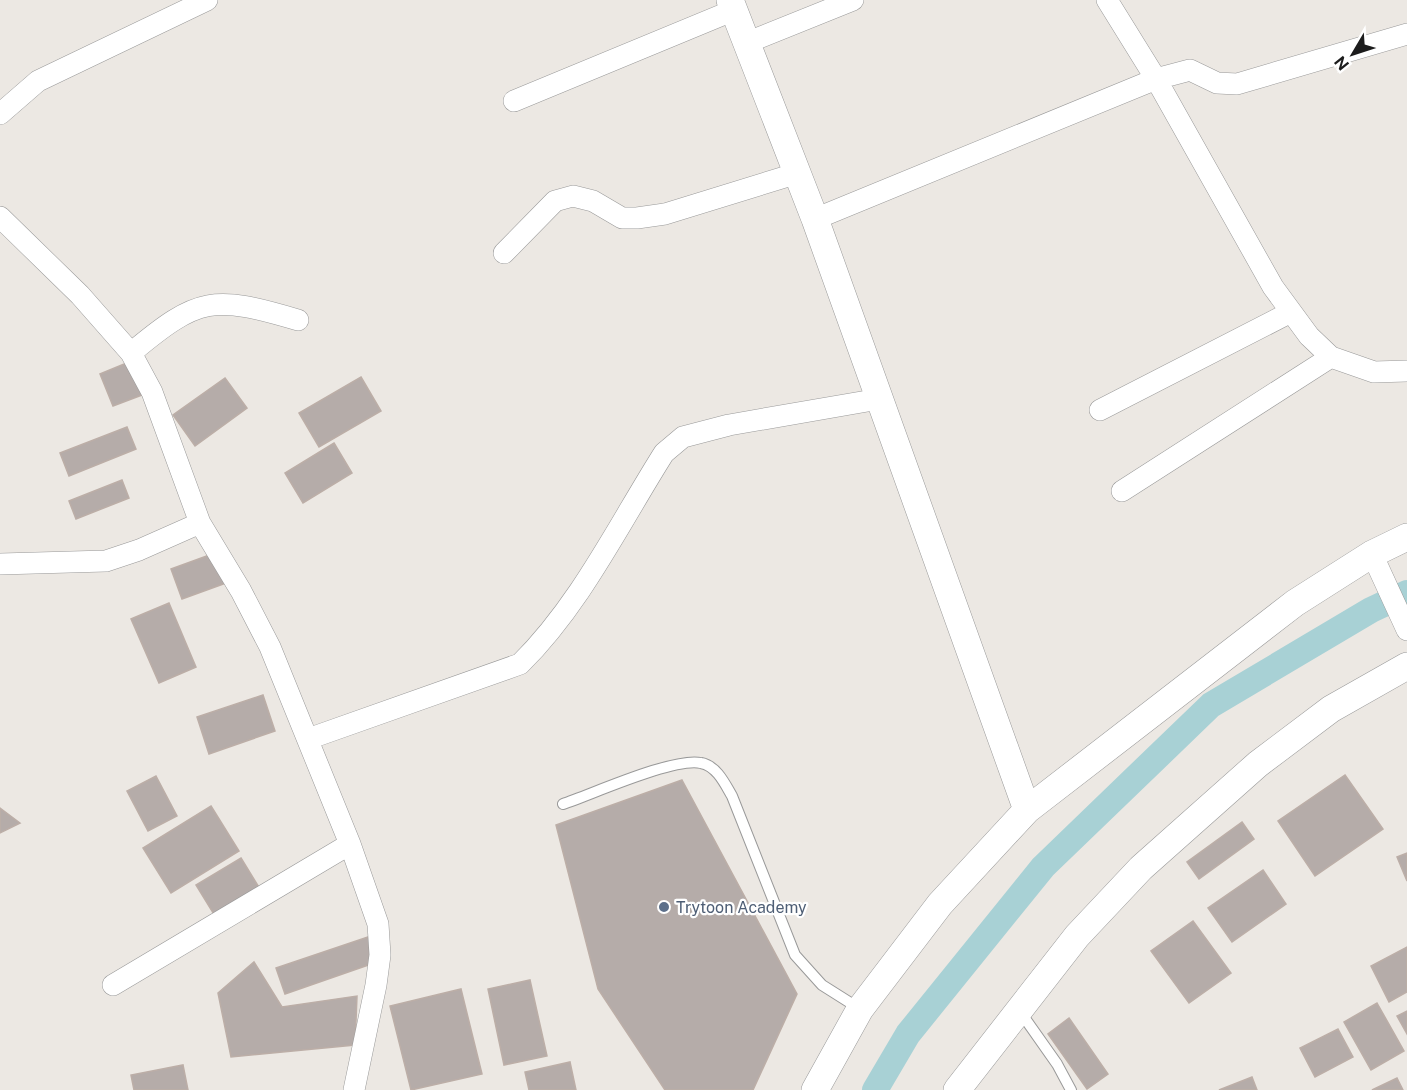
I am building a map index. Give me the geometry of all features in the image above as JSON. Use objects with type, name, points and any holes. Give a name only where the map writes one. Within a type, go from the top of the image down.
[{"type":"street","points":[[0,114],[38,81],[207,0]]},
{"type":"street","points":[[746,43],[853,0]]},
{"type":"street","points":[[1107,0],[1156,80],[1267,277],[1309,336],[1331,357],[1374,372],[1407,371]]},
{"type":"street","points":[[514,101],[732,5],[815,219],[1027,810]]},
{"type":"street","points":[[815,219],[1156,80],[1190,70],[1217,83],[1237,84],[1407,34]]},
{"type":"street","points":[[504,253],[555,201],[573,196],[593,201],[622,218],[637,218],[665,214],[798,173]]},
{"type":"street","points":[[0,217],[80,295],[130,353],[152,393],[200,523],[241,591],[270,647],[308,739],[350,844],[378,924],[380,955],[354,1090]]},
{"type":"street","points":[[130,353],[168,322],[192,309],[220,303],[253,307],[298,320]]},
{"type":"street","points":[[1100,410],[1291,312]]},
{"type":"street","points":[[1122,491],[1331,357]]},
{"type":"street","points":[[308,739],[520,664],[542,643],[566,610],[664,453],[683,437],[729,425],[879,399]]},
{"type":"street","points":[[0,564],[106,561],[139,550],[200,523]]},
{"type":"street","points":[[815,1090],[860,1009],[940,904],[1027,810],[1295,603],[1372,554],[1407,537]]},
{"type":"street","points":[[1372,554],[1407,630]]},
{"type":"street","points":[[957,1090],[1077,936],[1157,853],[1258,764],[1330,709],[1407,666]]},
{"type":"street","points":[[112,985],[350,844]]},
{"type":"lane","points":[[563,804],[680,763],[702,763],[718,773],[732,796],[795,955],[822,985],[860,1009]]},
{"type":"lane","points":[[1018,1009],[1057,1064],[1071,1090]]},
{"type":"building","points":[[129,362],[142,395],[113,406],[100,374]]},
{"type":"building","points":[[361,377],[381,411],[319,447],[299,413]]},
{"type":"building","points":[[225,378],[247,408],[195,446],[173,415]]},
{"type":"building","points":[[127,427],[136,449],[69,476],[60,453]]},
{"type":"building","points":[[334,443],[352,473],[303,503],[285,473]]},
{"type":"building","points":[[122,480],[129,498],[76,519],[69,501]]},
{"type":"building","points":[[215,553],[226,583],[182,599],[171,569]]},
{"type":"building","points":[[169,603],[196,667],[159,683],[131,619]]},
{"type":"building","points":[[263,695],[275,731],[209,754],[197,717]]},
{"type":"building","points":[[1345,775],[1383,829],[1315,876],[1278,821]]},
{"type":"building","points":[[156,776],[177,816],[148,831],[127,791]]},
{"type":"building","name":"Trytoon Academy","points":[[682,780],[797,994],[753,1090],[665,1090],[598,989],[556,825]]},
{"type":"building","points":[[211,806],[239,851],[171,893],[143,848]]},
{"type":"building","points":[[0,808],[20,823],[0,833]]},
{"type":"building","points":[[1242,822],[1254,839],[1199,879],[1187,862]]},
{"type":"building","points":[[1407,853],[1407,881],[1397,857]]},
{"type":"building","points":[[241,858],[260,889],[215,916],[196,885]]},
{"type":"building","points":[[1263,870],[1286,904],[1232,942],[1208,908]]},
{"type":"building","points":[[1193,921],[1231,973],[1189,1003],[1151,951]]},
{"type":"building","points":[[368,937],[377,962],[285,994],[276,968]]},
{"type":"building","points":[[1407,947],[1407,992],[1389,1002],[1371,966]]},
{"type":"building","points":[[254,962],[282,1007],[357,996],[355,1045],[231,1057],[218,993]]},
{"type":"building","points":[[530,980],[547,1056],[504,1065],[488,989]]},
{"type":"building","points":[[461,989],[482,1074],[411,1090],[390,1006]]},
{"type":"building","points":[[1377,1003],[1404,1051],[1371,1070],[1344,1022]]},
{"type":"building","points":[[1407,1011],[1407,1034],[1397,1016]]},
{"type":"building","points":[[1069,1018],[1108,1074],[1087,1089],[1048,1034]]},
{"type":"building","points":[[1338,1029],[1353,1057],[1315,1077],[1300,1048]]},
{"type":"building","points":[[570,1062],[576,1090],[529,1090],[525,1072]]},
{"type":"building","points":[[183,1065],[188,1090],[134,1090],[131,1075]]},
{"type":"building","points":[[1252,1077],[1257,1090],[1219,1090]]},
{"type":"building","points":[[1397,1078],[1403,1090],[1372,1090]]},
{"type":"waterway","points":[[875,1090],[908,1034],[1043,867],[1211,705],[1371,610],[1407,593]]},
{"type":"place","name":"Trytoon Academy","points":[[664,907]]}]
